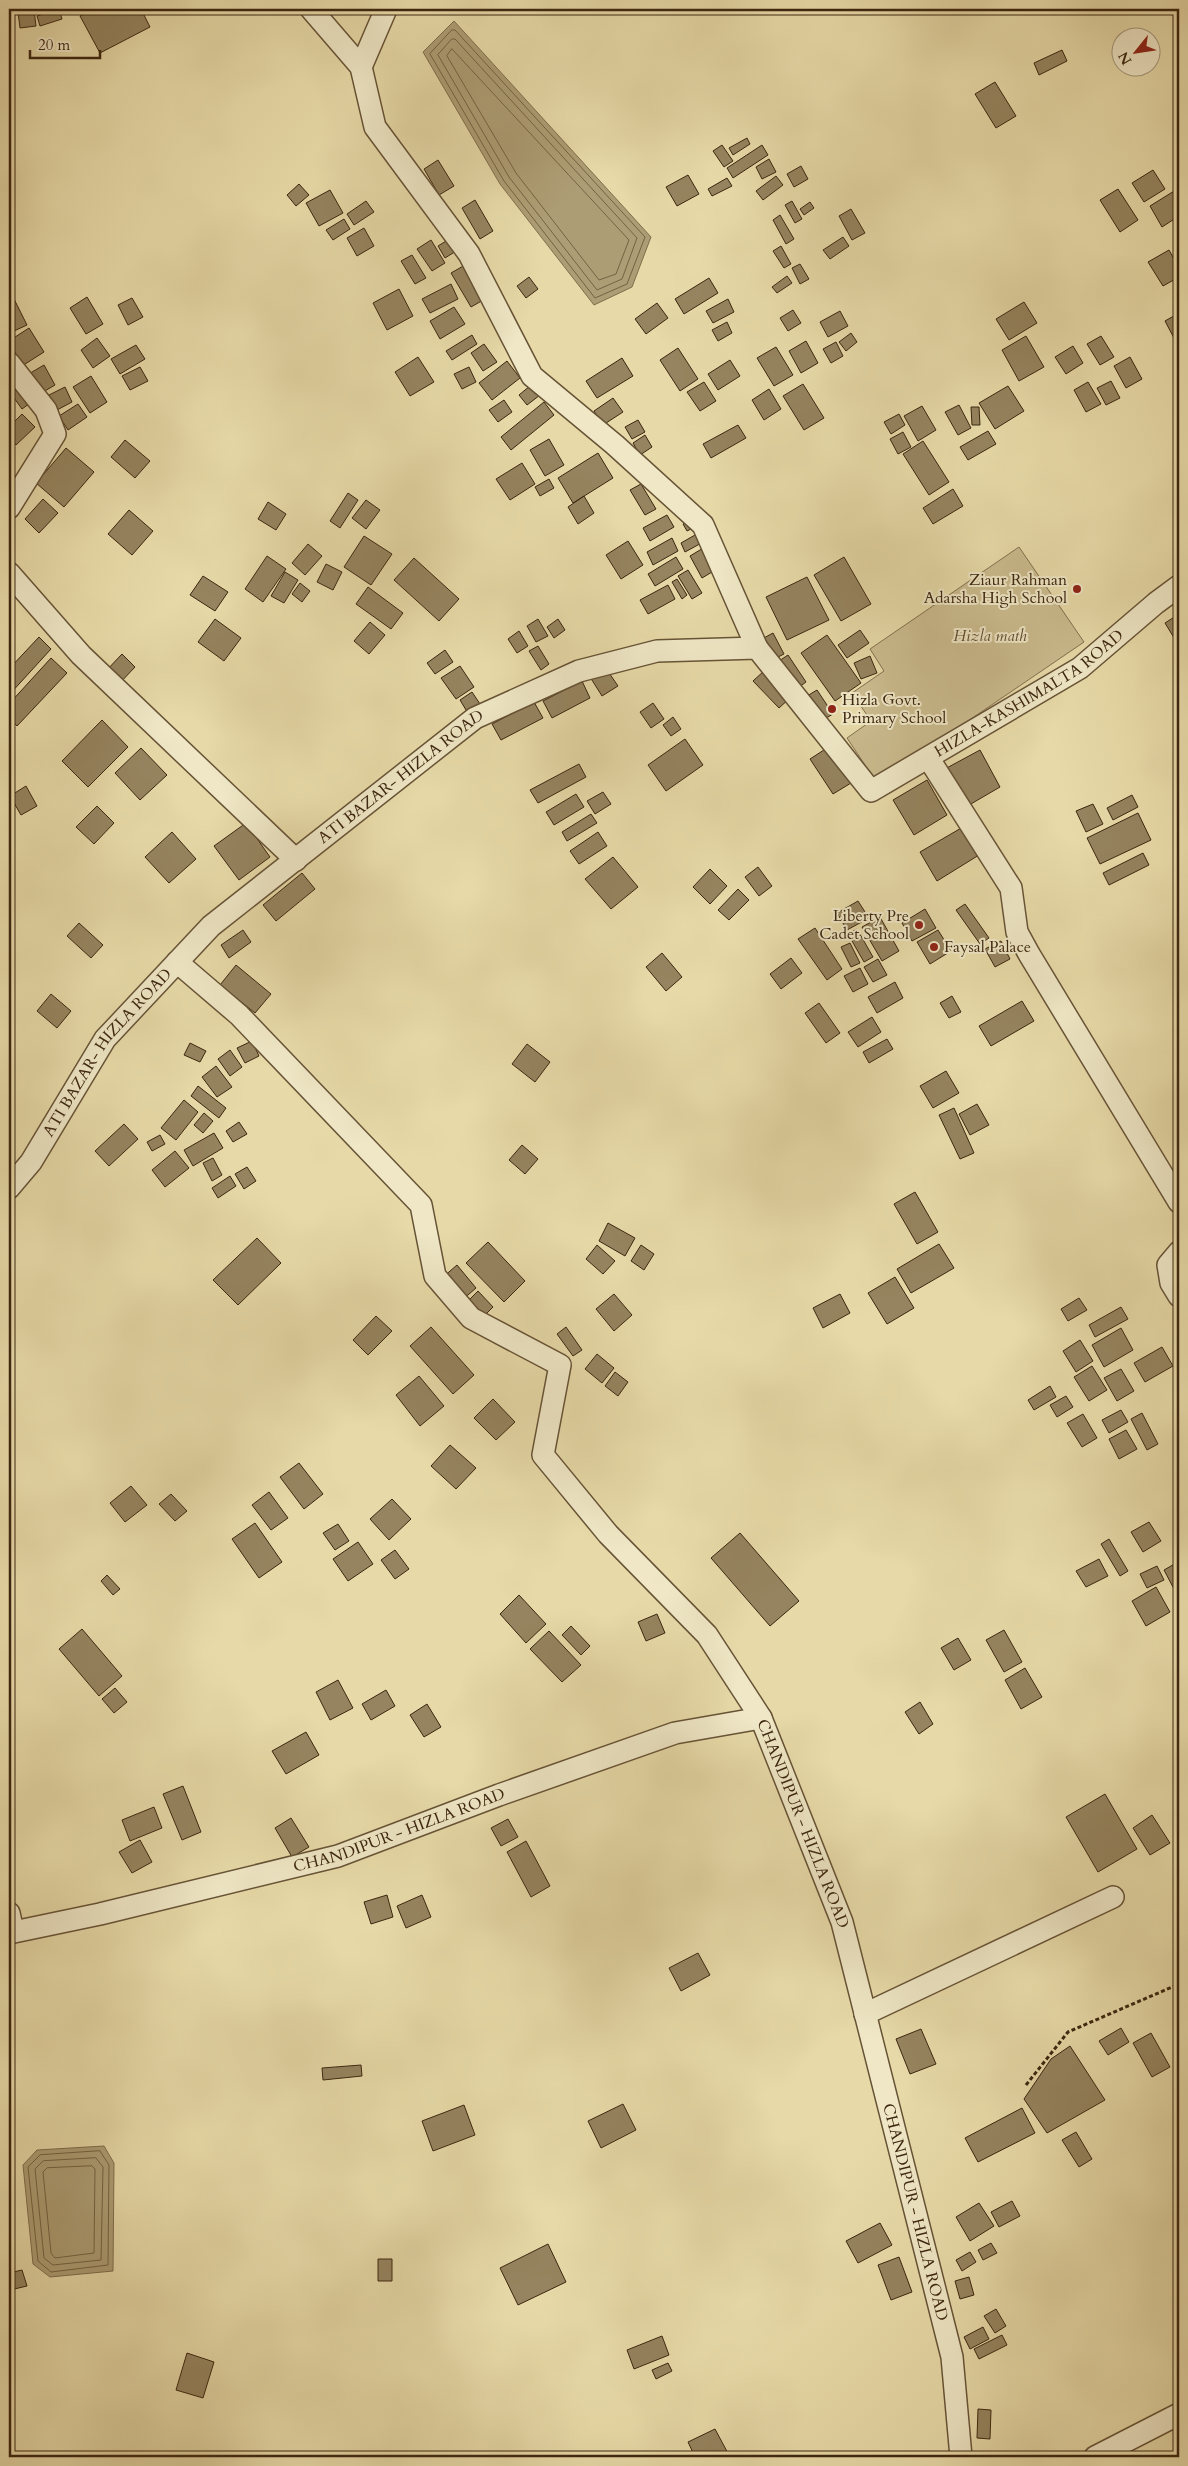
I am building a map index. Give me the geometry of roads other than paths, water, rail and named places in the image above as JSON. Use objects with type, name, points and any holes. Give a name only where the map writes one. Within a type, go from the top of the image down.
[{"type":"street","points":[[311,9],[361,67],[375,127],[470,254],[532,376],[615,446],[703,525],[757,648]]},
{"type":"street","points":[[361,67],[386,9]]},
{"type":"street","points":[[9,363],[46,410],[55,434],[9,508]]},
{"type":"street","points":[[9,573],[81,655],[296,860]]},
{"type":"street","name":"HIZLA-KASHIMALTA ROAD","points":[[757,648],[871,791],[929,759],[1080,668],[1156,602],[1179,586]]},
{"type":"street","name":"ATI BAZAR- HIZLA ROAD","points":[[9,1188],[31,1162],[106,1039],[211,926],[475,718],[579,671],[657,651],[757,648]]},
{"type":"street","points":[[929,759],[1011,888],[1018,932],[1029,954],[1179,1202]]},
{"type":"street","points":[[177,962],[239,1014],[421,1206],[435,1276],[471,1318],[560,1365],[543,1455],[608,1534],[707,1635],[761,1718]]},
{"type":"street","points":[[1179,1252],[1168,1265],[1171,1283],[1179,1296]]},
{"type":"street","name":"CHANDIPUR - HIZLA ROAD","points":[[10,1926],[100,1914],[338,1856],[499,1795],[675,1734],[761,1718],[842,1922],[952,2357],[961,2457]]},
{"type":"street","points":[[865,2014],[1113,1897]]},
{"type":"street","points":[[1095,2457],[1179,2414]]},
{"type":"water","points":[[454,21],[651,237],[632,287],[594,305],[500,184],[423,52]]},
{"type":"water","points":[[104,2146],[114,2163],[113,2271],[50,2277],[33,2264],[23,2165],[37,2150]]},
{"type":"place","name":"Ziaur Rahman Adarsha High School","points":[[1077,589]]},
{"type":"place","name":"Hizla Govt. Primary School","points":[[832,709]]},
{"type":"place","name":"Liberty Pre Cadet School","points":[[919,925]]},
{"type":"place","name":"Faysal Palace","points":[[934,947]]},
{"type":"park label","name":"Hizla math","points":[[990,636]]}]
